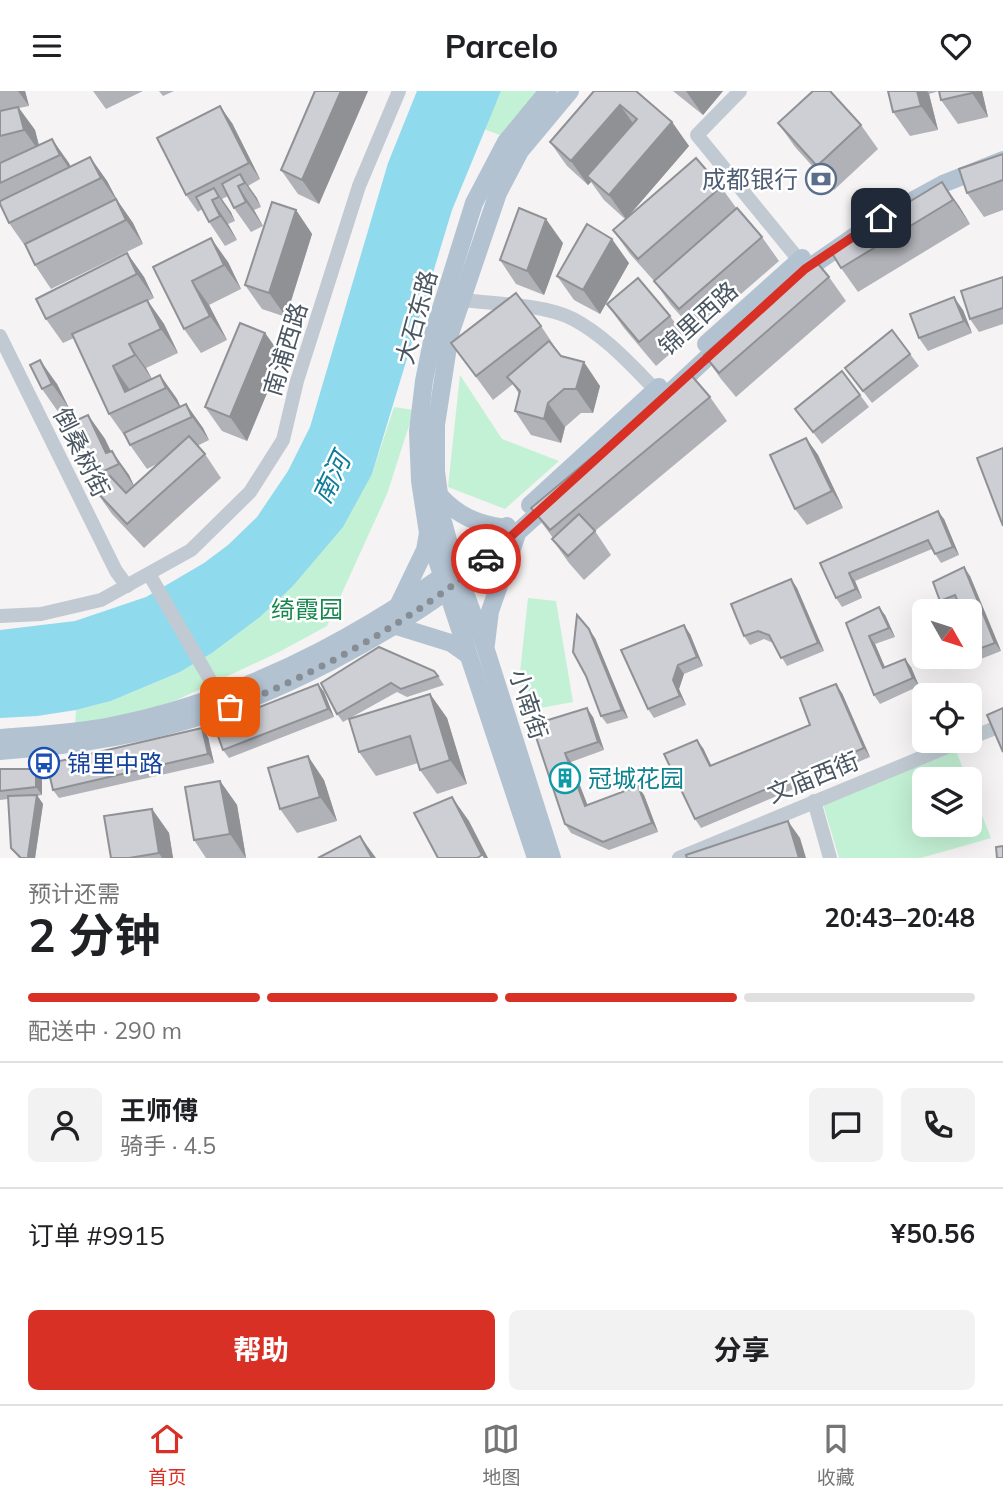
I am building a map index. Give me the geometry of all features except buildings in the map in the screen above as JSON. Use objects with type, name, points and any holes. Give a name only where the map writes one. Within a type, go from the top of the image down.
[{"type":"main road","name":"大石东路","points":[[451,578],[428,533],[420,481],[418,431],[424,381],[434,331],[474,203],[506,142],[548,91]]},
{"type":"main road","name":"大石东路","points":[[451,578],[439,495],[436,425],[450,334],[504,183],[520,151],[570,91]]},
{"type":"main road","name":"锦里西路","points":[[451,578],[512,530],[799,260],[914,189],[1003,149]]},
{"type":"main road","name":"锦里西路","points":[[659,394],[805,269],[881,218],[945,183],[1003,160]]},
{"type":"main road","points":[[439,495],[461,515],[480,524],[512,530],[490,611],[485,647]]},
{"type":"main road","points":[[399,604],[425,550],[428,533]]},
{"type":"main road","points":[[0,738],[110,726],[220,697],[285,669],[399,604],[451,578]]},
{"type":"main road","points":[[0,751],[77,744],[141,732],[206,715],[254,698],[393,625],[451,578]]},
{"type":"main road","name":"小南街","points":[[451,578],[485,647],[552,858]]},
{"type":"main road","name":"小南街","points":[[451,578],[468,656],[536,858]]},
{"type":"main road","points":[[393,625],[451,643],[468,656]]},
{"type":"street","name":"南浦西路","points":[[0,616],[41,614],[101,600],[191,550],[250,492],[283,440],[297,381],[359,186],[399,91]]},
{"type":"street","points":[[740,91],[697,135],[799,260]]},
{"type":"street","points":[[462,299],[546,311],[572,319],[604,339],[659,394]]},
{"type":"street","name":"倒桑树街","points":[[0,335],[116,571],[127,586]]},
{"type":"street","points":[[149,574],[220,697]]},
{"type":"street","points":[[982,733],[1003,725]]},
{"type":"street","name":"文庙西街","points":[[679,858],[932,753]]},
{"type":"street","points":[[814,801],[830,858]]},
{"type":"green space","points":[[501,91],[537,91],[502,136],[484,129]]},
{"type":"green space","points":[[460,375],[502,439],[559,461],[505,509],[448,487]]},
{"type":"green space","name":"绮霞园","points":[[394,407],[414,410],[387,494],[327,626],[179,699],[126,719],[75,727],[76,710],[111,701],[180,672],[212,653],[260,617],[292,587],[372,474]]},
{"type":"green space","points":[[528,598],[556,601],[573,702],[535,709],[519,682]]},
{"type":"green space","points":[[957,753],[962,767],[916,767]]},
{"type":"green space","points":[[912,769],[912,837],[982,837],[982,815],[991,838],[921,858],[839,858],[823,804]]},
{"type":"water","name":"南河","points":[[417,91],[501,91],[452,210],[372,474],[343,527],[292,587],[260,617],[212,653],[180,672],[111,701],[76,710],[0,718],[0,630],[75,621],[146,597],[204,563],[228,545],[257,517],[288,471],[310,427],[388,163]]},
{"type":"way so far","points":[[230,707],[319,667],[393,625],[447,591],[486,559]]},
{"type":"place","name":"成都银行","points":[[821,179]]},
{"type":"place","name":"锦里中路","points":[[44,763]]},
{"type":"place","name":"冠城花园","points":[[565,778]]},
{"type":"route","points":[[486,559],[805,269],[881,218]]}]
